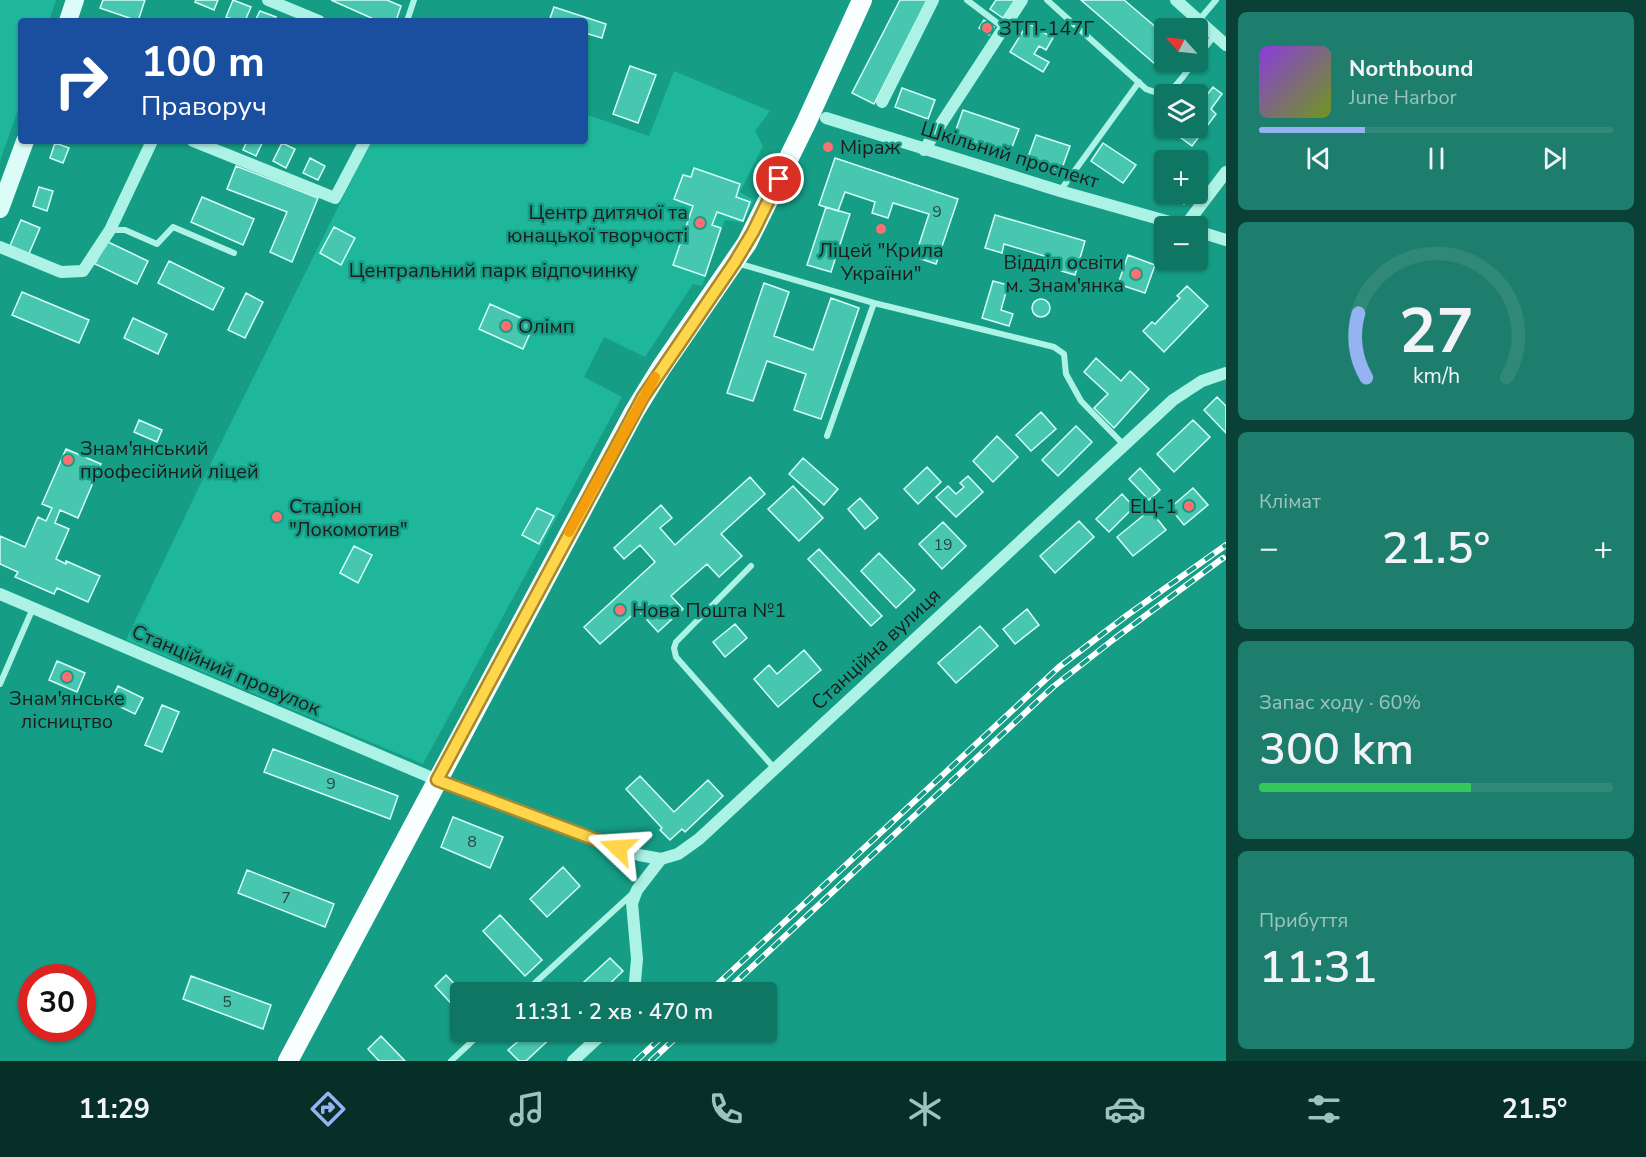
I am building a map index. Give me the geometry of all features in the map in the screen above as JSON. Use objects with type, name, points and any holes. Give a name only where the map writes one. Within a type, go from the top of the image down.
[{"type":"main road","points":[[288,1061],[643,397],[735,262],[759,220],[862,0]]},
{"type":"street","points":[[69,18],[75,0]]},
{"type":"street","points":[[268,0],[312,18]]},
{"type":"street","points":[[882,102],[933,0]]},
{"type":"street","points":[[924,150],[1022,0]]},
{"type":"street","points":[[1177,1],[1197,18]]},
{"type":"street","points":[[1208,28],[1226,45]]},
{"type":"street","name":"Шкільний проспект","points":[[826,118],[924,150],[1154,218]]},
{"type":"street","points":[[0,209],[24,144]]},
{"type":"street","points":[[0,247],[62,272],[83,271],[110,230],[151,144]]},
{"type":"street","points":[[200,144],[335,198],[363,144]]},
{"type":"street","points":[[1192,216],[1226,172]]},
{"type":"street","points":[[1208,234],[1226,240]]},
{"type":"street","name":"Станційна вулиця","points":[[637,890],[661,859],[678,854],[699,839],[1173,400],[1202,381],[1226,374]]},
{"type":"street","name":"Станційний провулок","points":[[0,594],[437,780],[639,855],[661,859]]},
{"type":"street","points":[[635,982],[637,959],[632,903],[637,890]]},
{"type":"street","points":[[573,1061],[593,1042]]},
{"type":"lane","points":[[408,18],[414,0]]},
{"type":"lane","points":[[967,0],[1004,28]]},
{"type":"lane","points":[[1047,0],[1138,82],[1154,92],[1163,93],[1172,89],[1186,72]]},
{"type":"lane","points":[[1201,18],[1216,0]]},
{"type":"lane","points":[[1208,44],[1215,35]]},
{"type":"lane","points":[[1060,191],[1138,82]]},
{"type":"lane","points":[[110,230],[124,230],[157,244],[173,227],[234,253]]},
{"type":"lane","points":[[735,262],[874,303],[1054,347],[1064,354],[1066,374],[1081,401],[1124,445]]},
{"type":"lane","points":[[827,436],[874,303]]},
{"type":"lane","points":[[751,566],[676,642],[674,648],[676,657],[775,769]]},
{"type":"lane","points":[[0,684],[33,608]]},
{"type":"lane","points":[[537,982],[637,890]]},
{"type":"lane","points":[[451,1061],[471,1042]]},
{"type":"green space","points":[[0,0],[56,0],[50,18],[18,18],[18,110],[0,161]]},
{"type":"green space","name":"Центральний парк відпочинку","points":[[674,71],[770,111],[755,131],[763,146],[740,192],[754,200],[743,223],[725,220],[702,286],[693,284],[645,357],[604,337],[584,377],[622,397],[423,764],[126,640],[199,487],[370,144],[588,144],[588,115],[649,136]]},
{"type":"building","points":[[103,0],[145,0],[139,18],[129,18],[100,8]]},
{"type":"building","points":[[196,0],[218,0],[214,10],[195,2]]},
{"type":"building","points":[[233,0],[251,7],[246,18],[226,17]]},
{"type":"building","points":[[331,0],[387,0],[401,6],[397,18],[371,18]]},
{"type":"building","points":[[900,0],[927,0],[874,104],[852,93]]},
{"type":"building","points":[[996,0],[1015,0],[1003,18],[990,9]]},
{"type":"building","points":[[1081,0],[1124,0],[1154,26],[1154,63]]},
{"type":"building","points":[[554,7],[588,18],[550,18]]},
{"type":"building","points":[[260,11],[276,17],[276,18],[256,18]]},
{"type":"building","points":[[588,18],[606,24],[602,38],[588,34]]},
{"type":"building","name":"ЗТП-147Г","points":[[984,20],[994,27],[989,35],[979,28]]},
{"type":"building","points":[[1028,23],[1053,38],[1046,50],[1039,46],[1034,54],[1049,62],[1043,72],[1010,52]]},
{"type":"building","points":[[630,66],[656,75],[638,123],[613,114]]},
{"type":"building","points":[[1213,87],[1222,94],[1211,109],[1216,114],[1208,125],[1208,94]]},
{"type":"building","points":[[902,88],[935,100],[928,119],[895,107]]},
{"type":"building","points":[[963,110],[1019,129],[1009,155],[954,135]]},
{"type":"building","points":[[1036,135],[1070,146],[1061,171],[1027,160]]},
{"type":"building","points":[[1181,138],[1198,138],[1192,146]]},
{"type":"building","points":[[1103,143],[1136,165],[1123,183],[1091,161]]},
{"type":"building","points":[[55,144],[69,148],[63,163],[50,158]]},
{"type":"building","points":[[246,144],[262,144],[256,156],[243,150]]},
{"type":"building","points":[[282,144],[295,149],[286,168],[273,161]]},
{"type":"building","points":[[310,158],[325,166],[318,180],[303,173]]},
{"type":"building","points":[[835,158],[958,199],[936,264],[915,257],[929,214],[893,203],[888,218],[872,213],[875,202],[845,192],[838,211],[819,205]]},
{"type":"building","points":[[236,166],[318,198],[292,262],[270,252],[287,212],[227,189]]},
{"type":"building","name":"Центр дитячої та юнацької творчості","points":[[694,168],[740,184],[736,197],[750,202],[743,221],[717,212],[712,225],[721,228],[705,276],[673,265],[693,206],[674,199],[683,175],[691,177]]},
{"type":"building","points":[[39,187],[53,191],[47,211],[33,206]]},
{"type":"building","points":[[202,197],[254,219],[243,245],[191,222]]},
{"type":"building","points":[[826,207],[850,214],[831,272],[807,265]]},
{"type":"building","points":[[995,215],[1085,241],[1075,275],[1058,270],[1061,261],[1004,244],[1002,253],[985,248]]},
{"type":"building","points":[[21,220],[40,228],[28,256],[9,248]]},
{"type":"building","points":[[334,227],[355,238],[341,265],[320,253]]},
{"type":"building","points":[[106,241],[148,261],[137,284],[95,264]]},
{"type":"building","name":"Відділ освіти м. Знам'янка","points":[[1128,255],[1154,265],[1145,293],[1118,284]]},
{"type":"building","points":[[169,261],[224,288],[213,310],[158,283]]},
{"type":"building","points":[[993,281],[1008,285],[1001,310],[1013,314],[1009,326],[982,318]]},
{"type":"building","points":[[764,283],[789,292],[774,336],[813,350],[831,298],[859,308],[821,419],[794,410],[806,374],[767,361],[753,401],[727,393]]},
{"type":"building","points":[[1187,286],[1208,306],[1164,352],[1143,331],[1152,322],[1155,324],[1180,298],[1177,296]]},
{"type":"building","points":[[22,292],[89,320],[79,343],[12,315]]},
{"type":"building","points":[[246,293],[263,302],[245,338],[228,330]]},
{"type":"building","points":[[1037,299],[1045,299],[1050,304],[1048,315],[1037,317],[1032,312],[1032,304]]},
{"type":"building","name":"Олімп","points":[[490,304],[534,324],[523,349],[479,329]]},
{"type":"building","points":[[133,318],[167,334],[158,354],[124,338]]},
{"type":"building","points":[[1096,358],[1121,381],[1130,371],[1149,389],[1114,428],[1094,408],[1108,394],[1084,372]]},
{"type":"building","points":[[1217,397],[1226,406],[1226,433],[1204,410]]},
{"type":"building","points":[[1041,412],[1056,429],[1031,451],[1016,435]]},
{"type":"building","points":[[139,420],[162,430],[157,442],[134,432]]},
{"type":"building","points":[[1193,420],[1210,437],[1174,472],[1157,454]]},
{"type":"building","points":[[1076,426],[1092,442],[1058,476],[1042,460]]},
{"type":"building","points":[[997,436],[1018,457],[993,482],[973,461]]},
{"type":"building","points":[[66,449],[101,464],[78,518],[60,510],[55,523],[69,529],[56,559],[100,576],[88,602],[57,588],[54,594],[15,577],[18,572],[0,564],[0,536],[25,547],[38,517],[46,521],[52,508],[42,504]]},
{"type":"building","points":[[803,458],[838,489],[824,505],[789,474]]},
{"type":"building","points":[[927,467],[941,482],[918,504],[904,489]]},
{"type":"building","points":[[1140,468],[1160,490],[1149,500],[1129,479]]},
{"type":"building","points":[[968,476],[983,492],[956,517],[936,497],[948,486],[956,494],[964,487],[960,483]]},
{"type":"building","points":[[750,477],[765,494],[721,534],[742,556],[719,577],[707,564],[671,596],[683,609],[658,632],[638,610],[600,644],[584,627],[655,562],[640,545],[624,559],[614,548],[661,505],[672,518],[660,528],[675,545]]},
{"type":"building","points":[[793,486],[823,518],[799,541],[768,509]]},
{"type":"building","name":"ЕЦ-1","points":[[1193,488],[1208,505],[1184,525],[1170,508]]},
{"type":"building","points":[[1122,494],[1134,507],[1109,532],[1096,519]]},
{"type":"building","points":[[860,498],[878,518],[865,529],[848,509]]},
{"type":"building","points":[[537,508],[554,516],[539,544],[522,535]]},
{"type":"building","points":[[1150,510],[1166,530],[1133,556],[1117,537]]},
{"type":"building","points":[[1079,521],[1094,537],[1055,573],[1040,556]]},
{"type":"building","points":[[943,522],[966,546],[942,569],[919,544]]},
{"type":"building","points":[[354,546],[372,555],[358,583],[340,573]]},
{"type":"building","points":[[819,549],[882,616],[871,626],[808,559]]},
{"type":"building","points":[[879,553],[915,590],[896,608],[861,571]]},
{"type":"building","points":[[1027,609],[1039,625],[1015,644],[1003,629]]},
{"type":"building","points":[[735,624],[747,638],[725,657],[713,642]]},
{"type":"building","points":[[980,626],[998,646],[956,683],[938,663]]},
{"type":"building","points":[[804,650],[821,670],[778,707],[754,679],[769,665],[777,674]]},
{"type":"building","name":"Знам'янське лісництво","points":[[57,661],[85,673],[77,692],[49,680]]},
{"type":"building","points":[[118,686],[143,698],[135,714],[110,702]]},
{"type":"building","points":[[162,705],[179,712],[162,752],[145,745]]},
{"type":"building","points":[[273,749],[398,796],[390,819],[264,772]]},
{"type":"building","points":[[640,776],[674,812],[708,780],[723,796],[685,832],[682,829],[670,840],[626,789]]},
{"type":"building","points":[[453,817],[503,837],[490,868],[441,847]]},
{"type":"building","points":[[563,867],[580,886],[547,917],[530,899]]},
{"type":"building","points":[[247,870],[334,904],[325,927],[238,893]]},
{"type":"building","points":[[500,915],[542,960],[525,976],[483,931]]},
{"type":"building","points":[[610,958],[623,971],[612,982],[584,982]]},
{"type":"building","points":[[446,975],[453,982],[450,982],[450,1002],[435,986]]},
{"type":"building","points":[[191,976],[271,1005],[263,1029],[183,999]]},
{"type":"building","points":[[381,1036],[405,1061],[379,1061],[368,1049]]},
{"type":"building","points":[[517,1042],[546,1042],[526,1061],[519,1061],[508,1050]]},
{"type":"railway","points":[[720,982],[1059,667],[1226,545]]},
{"type":"railway","points":[[736,982],[1053,687],[1223,558]]},
{"type":"railway","points":[[636,1061],[656,1042]]},
{"type":"railway","points":[[651,1061],[671,1042]]},
{"type":"slow traffic","points":[[569,532],[655,377]]},
{"type":"place","name":"ЗТП-147Г","points":[[987,28]]},
{"type":"place","name":"Міраж","points":[[828,147]]},
{"type":"place","name":"Центр дитячої та юнацької творчості","points":[[700,223]]},
{"type":"place","name":"Ліцей \"Крила України\"","points":[[881,229]]},
{"type":"place","name":"Відділ освіти м. Знам'янка","points":[[1136,274]]},
{"type":"place","name":"Олімп","points":[[506,326]]},
{"type":"place","name":"Знам'янський професійний ліцей","points":[[68,460]]},
{"type":"place","name":"ЕЦ-1","points":[[1189,506]]},
{"type":"place","name":"Стадіон \"Локомотив\"","points":[[277,517]]},
{"type":"place","name":"Нова Пошта №1","points":[[620,610]]},
{"type":"place","name":"Знам'янське лісництво","points":[[67,677]]},
{"type":"route","points":[[618,848],[437,780],[643,397],[747,243],[779,179]]}]
